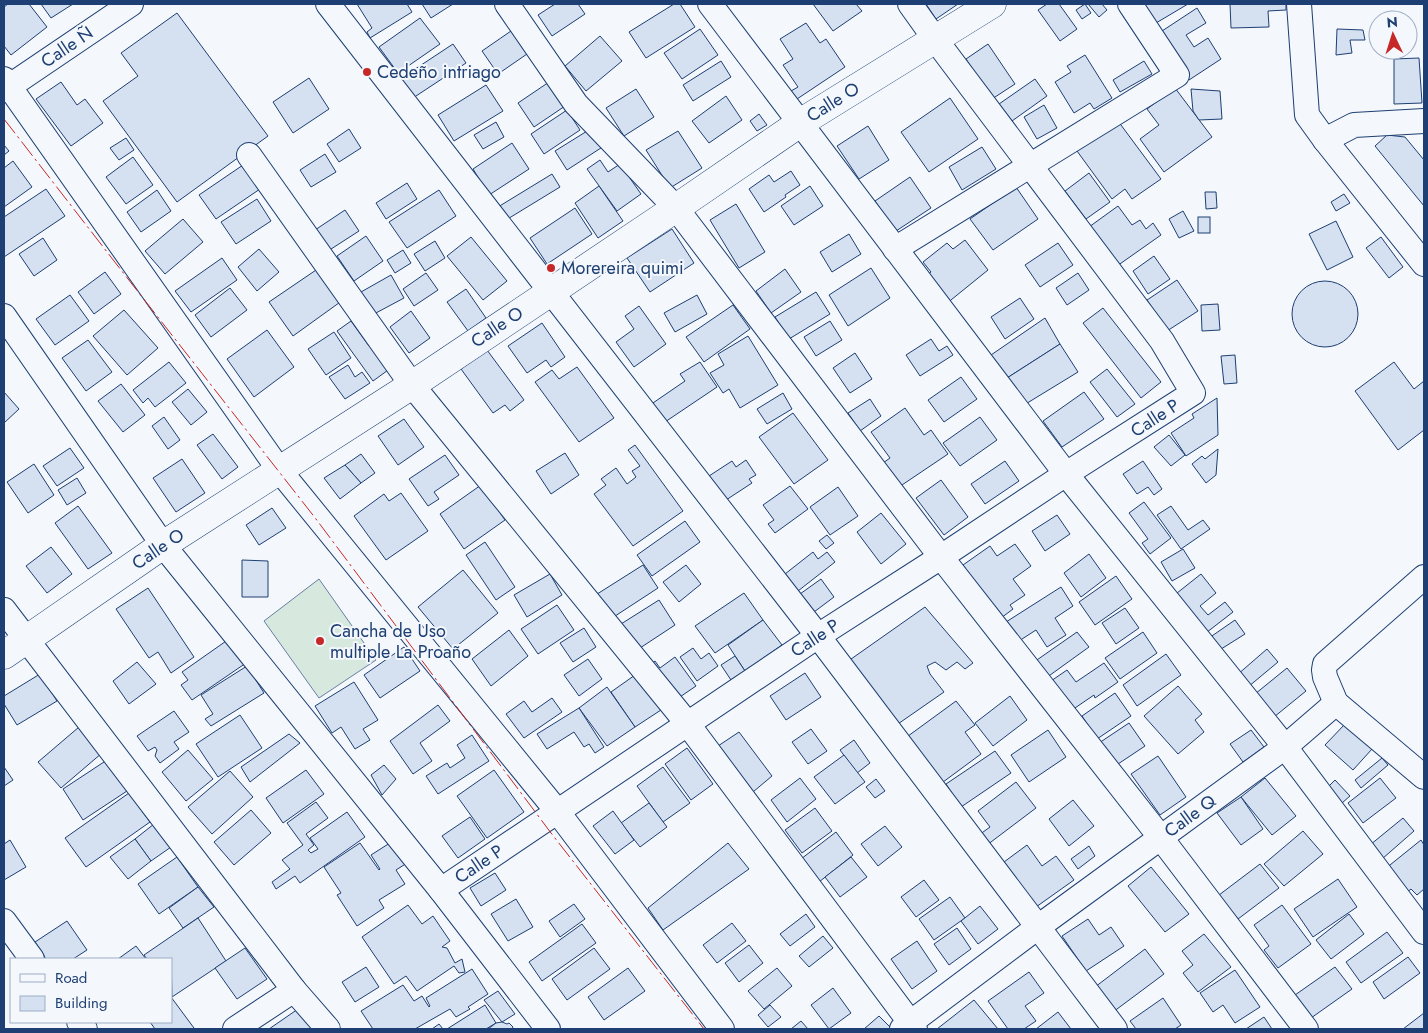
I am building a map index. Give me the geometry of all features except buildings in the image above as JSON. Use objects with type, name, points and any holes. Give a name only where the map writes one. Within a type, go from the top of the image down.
[{"type":"street","name":"Calle Ñ","points":[[5,85],[131,4]]},
{"type":"street","points":[[328,4],[818,636],[1115,1029]]},
{"type":"street","points":[[507,4],[576,104],[676,208],[941,557],[1161,838],[1306,1029]]},
{"type":"street","points":[[710,4],[1066,474],[1285,746],[1424,932]]},
{"type":"street","points":[[910,4],[934,39],[1030,165]]},
{"type":"street","name":"Calle O","points":[[4,655],[163,545],[412,385],[800,123],[992,4]]},
{"type":"street","points":[[895,249],[1177,75],[1130,4]]},
{"type":"street","points":[[1300,4],[1307,115],[1324,140],[1424,264]]},
{"type":"street","points":[[5,85],[280,471],[557,811],[722,1029]]},
{"type":"street","points":[[1324,140],[1354,125],[1424,121]]},
{"type":"street","points":[[249,155],[412,385],[687,723],[909,1027]]},
{"type":"street","name":"Calle P","points":[[441,890],[818,636],[1193,393],[1162,341],[1030,165]]},
{"type":"street","points":[[4,316],[163,545],[441,890],[548,1029]]},
{"type":"street","points":[[1424,577],[1325,664],[1324,670],[1336,703],[1424,777]]},
{"type":"street","points":[[4,610],[294,990],[328,1029]]},
{"type":"street","name":"Calle Q","points":[[909,1027],[1038,927],[1285,746],[1336,703]]},
{"type":"street","points":[[4,921],[31,958]]},
{"type":"street","points":[[235,1029],[294,990]]},
{"type":"shaded area","name":"Cancha de Uso multiple La Proaño","points":[[319,579],[376,660],[319,698],[264,621]]},
{"type":"power","points":[[4,119],[316,519],[551,833],[704,1029]]},
{"type":"place","name":"Cedeño intriago","points":[[367,72]]},
{"type":"place","name":"Morereira quimi","points":[[551,268]]},
{"type":"place","name":"Cancha de Uso multiple La Proaño","points":[[320,641]]}]
